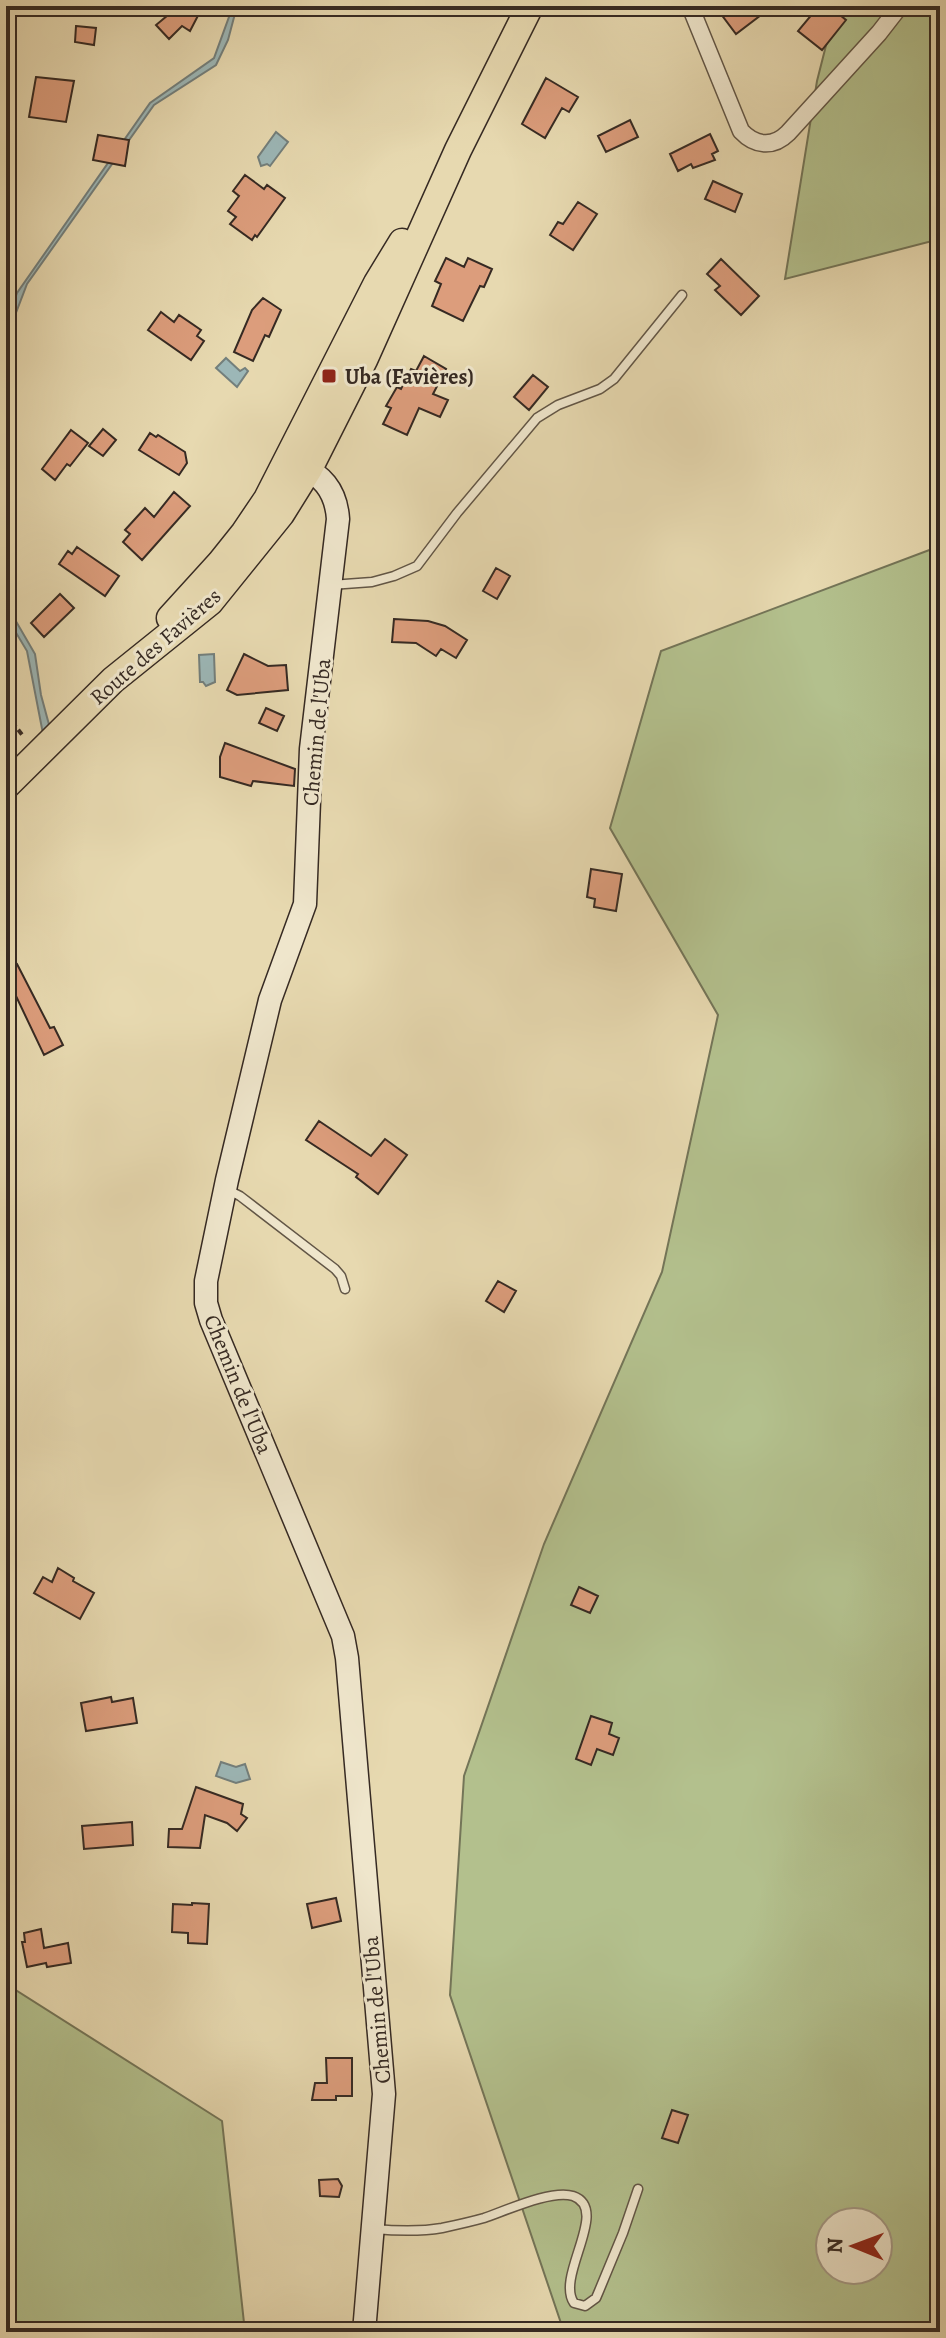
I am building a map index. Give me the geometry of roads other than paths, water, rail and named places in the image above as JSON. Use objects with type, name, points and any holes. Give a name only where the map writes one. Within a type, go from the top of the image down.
[{"type":"main road","points":[[299,463],[377,283],[458,150],[530,6]]},
{"type":"main road","name":"Route des Favières","points":[[6,786],[113,680],[220,563],[267,499],[299,463]]},
{"type":"street","points":[[690,6],[741,131],[749,139],[767,144],[778,141],[788,133],[900,6]]},
{"type":"street","name":"Chemin de l'Uba","points":[[299,463],[330,488],[338,508],[311,749],[305,904],[270,1000],[206,1281],[208,1310],[343,1636],[347,1658],[384,2094],[364,2332]]},
{"type":"lane","points":[[330,585],[372,582],[417,566],[528,427],[550,409],[606,385],[621,371],[682,295]]},
{"type":"lane","points":[[226,1189],[240,1196],[335,1269],[345,1289]]},
{"type":"lane","points":[[373,2229],[439,2229],[543,2199],[571,2195],[581,2202],[587,2213],[569,2293],[574,2303],[585,2306],[596,2298],[638,2189]]},
{"type":"water","points":[[233,6],[237,6],[228,40],[216,65],[154,105],[27,284],[6,339],[6,322],[17,293],[150,103],[214,58]]},
{"type":"water","points":[[276,132],[288,142],[270,166],[261,166],[258,157]]},
{"type":"water","points":[[226,358],[240,371],[245,368],[248,371],[237,387],[216,368]]},
{"type":"water","points":[[6,594],[10,611],[35,654],[51,732],[44,739],[27,651],[6,616]]},
{"type":"water","points":[[214,654],[215,682],[206,686],[200,682],[199,655]]},
{"type":"water","points":[[221,1762],[236,1767],[245,1764],[250,1779],[236,1783],[216,1776]]},
{"type":"place","name":"Uba (Favières)","points":[[329,376]]}]
